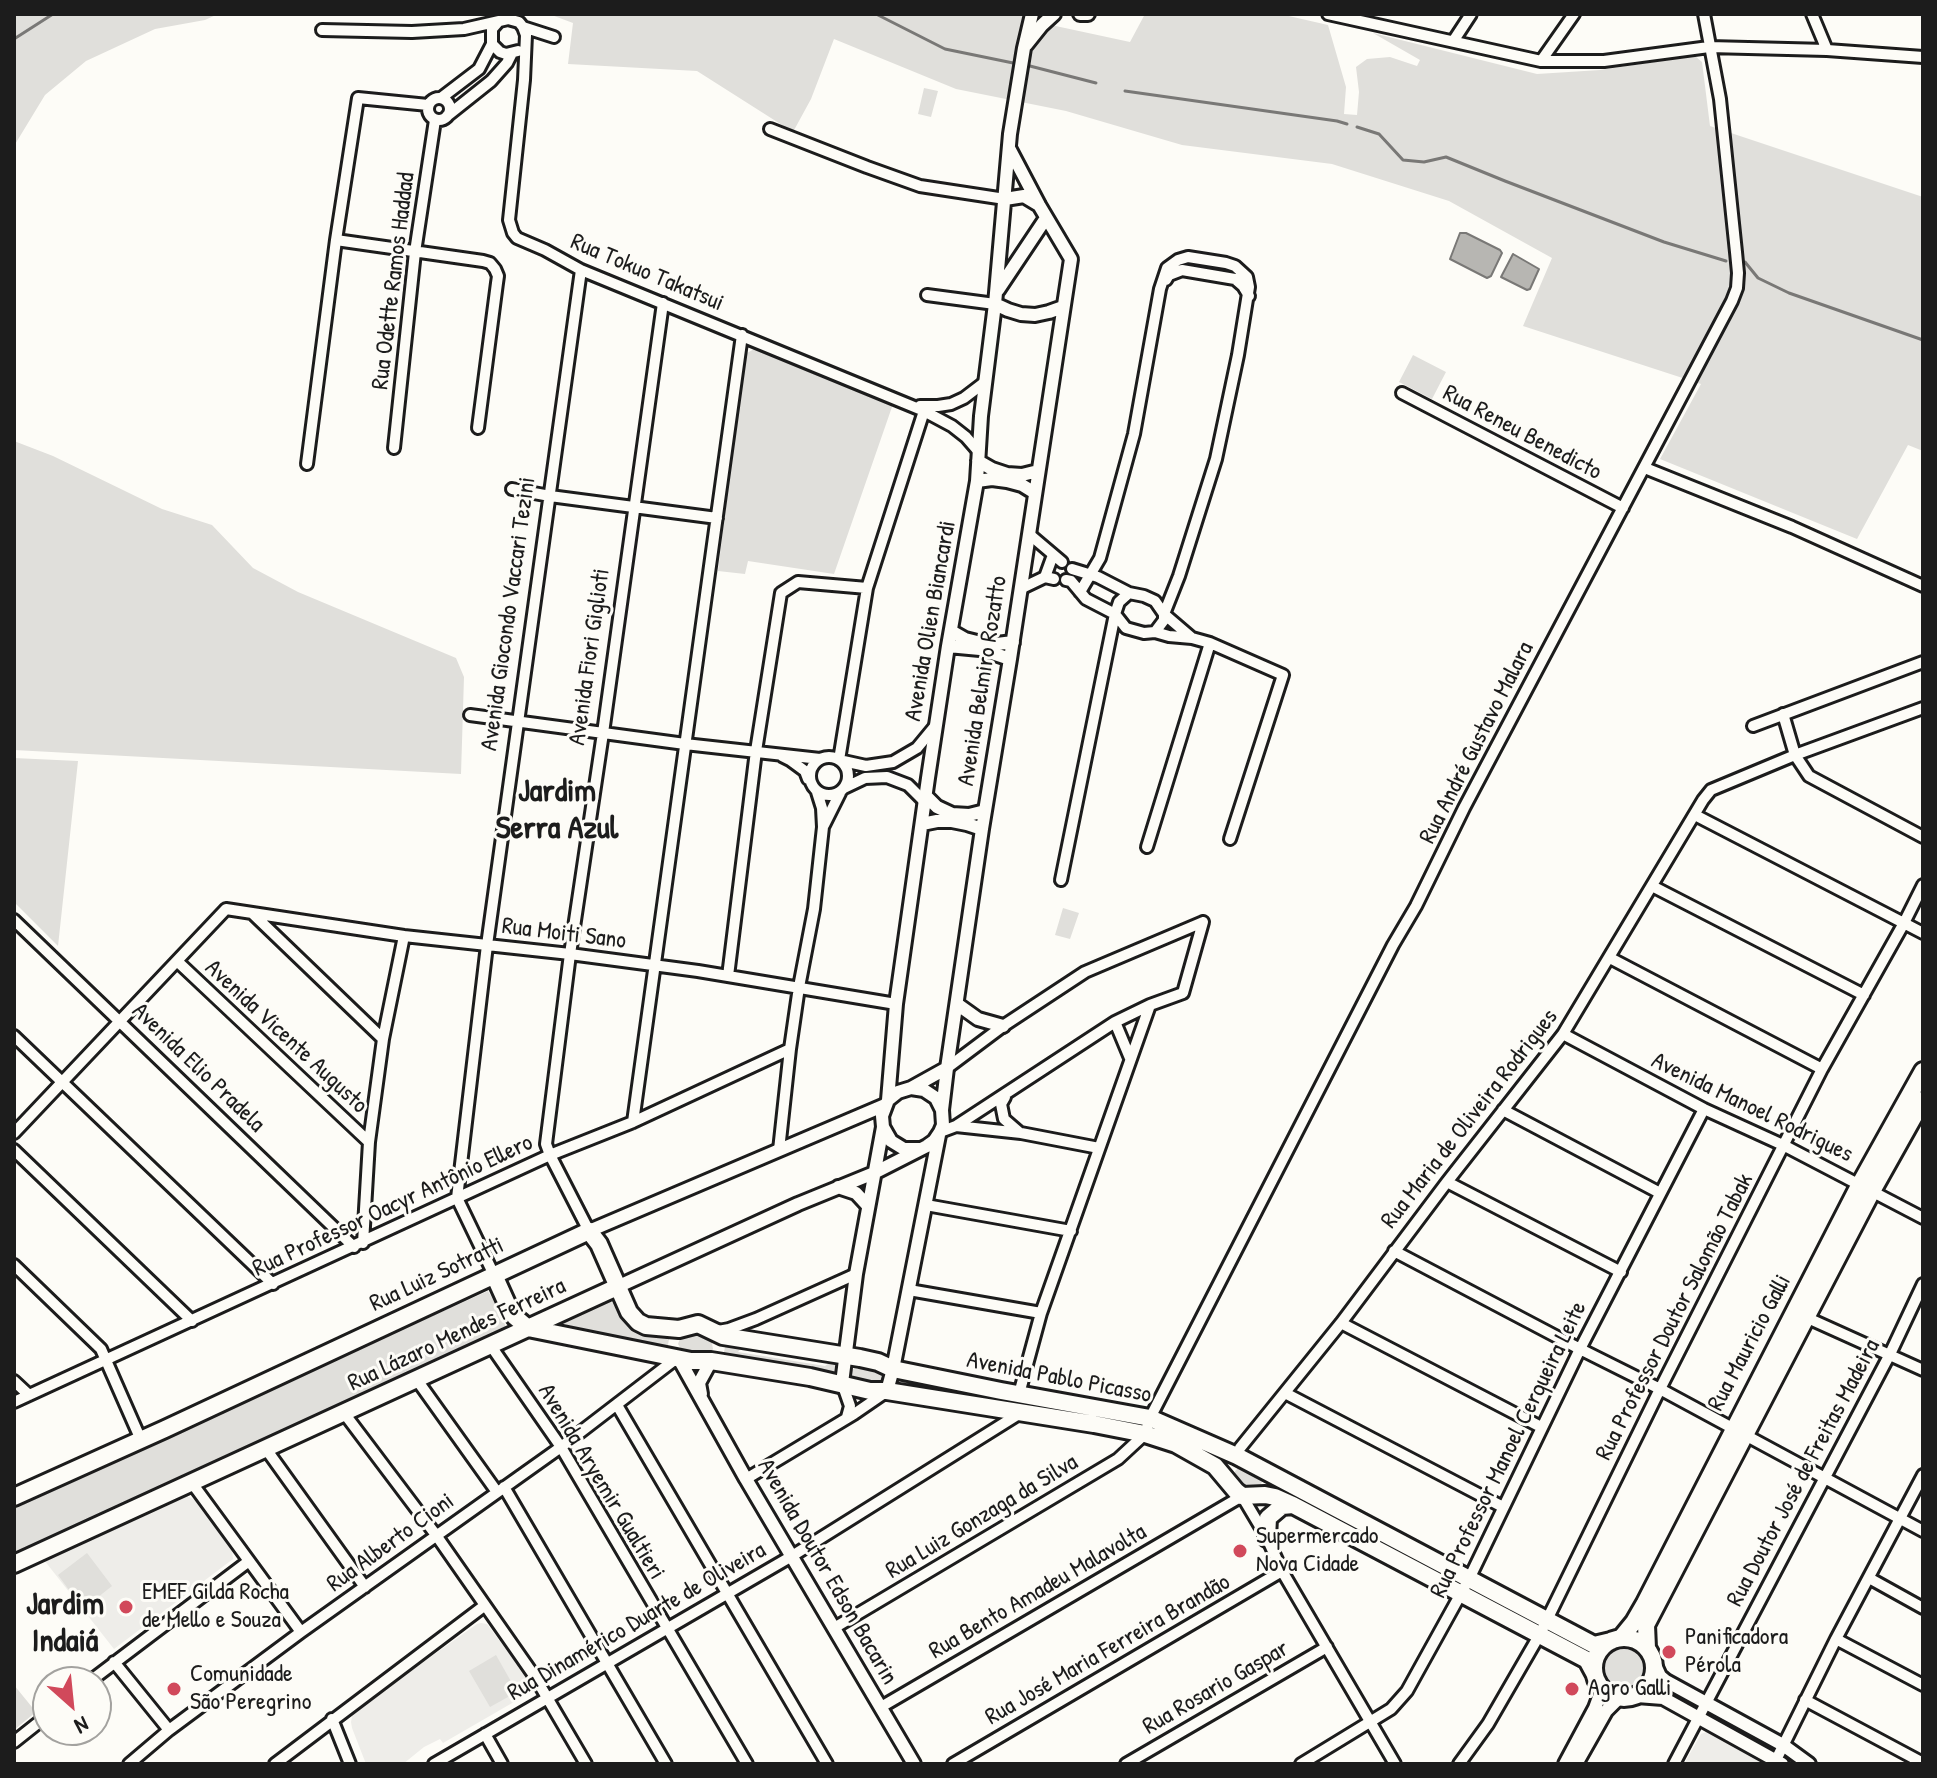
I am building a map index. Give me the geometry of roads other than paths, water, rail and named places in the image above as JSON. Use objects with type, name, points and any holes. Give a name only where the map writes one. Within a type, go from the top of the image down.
[{"type":"main road","name":"Rua Mauricio Galli","points":[[1647,1648],[1646,1625],[1740,1431],[1923,1071]]},
{"type":"main road","name":"Rua Mauricio Galli","points":[[1866,1188],[1923,1100]]},
{"type":"main road","name":"Rua Luiz Sotratti","points":[[14,1497],[589,1231]]},
{"type":"main road","name":"Avenida Fiori Giglioti","points":[[589,1231],[599,1244],[617,1287]]},
{"type":"main road","points":[[494,1275],[515,1317],[528,1328]]},
{"type":"main road","name":"Avenida Pablo Picasso","points":[[617,1287],[629,1312],[646,1326],[679,1329],[698,1324],[718,1334],[878,1362],[893,1369],[1019,1394],[1147,1426],[1237,1456],[1543,1627],[1594,1645],[1616,1640]]},
{"type":"main road","name":"Rua Lázaro Mendes Ferreira","points":[[14,1564],[617,1287]]},
{"type":"main road","name":"Avenida Pablo Picasso","points":[[528,1328],[700,1362],[711,1361],[842,1383],[870,1391],[1147,1426],[1215,1466],[1242,1496]]},
{"type":"main road","points":[[678,1357],[675,1349],[679,1329]]},
{"type":"main road","points":[[711,1361],[718,1355],[718,1334]]},
{"type":"main road","name":"Rua Mauricio Galli","points":[[1616,1640],[1634,1622],[1740,1431]]},
{"type":"main road","points":[[1228,1480],[1237,1456]]},
{"type":"main road","points":[[1242,1496],[1265,1495],[1265,1472]]},
{"type":"main road","name":"Avenida Pablo Picasso","points":[[1265,1495],[1293,1505],[1465,1586]]},
{"type":"main road","points":[[1267,1538],[1268,1518],[1282,1506],[1293,1505]]},
{"type":"main road","name":"Avenida Pablo Picasso","points":[[1543,1627],[1587,1660],[1594,1673]]},
{"type":"main road","points":[[1626,1638],[1647,1648],[1655,1665],[1651,1683],[1645,1691],[1628,1699],[1602,1689],[1594,1673],[1598,1654],[1616,1640],[1626,1638]]},
{"type":"street","name":"Avenida Olien Biancardi","points":[[886,1102],[896,1004],[925,799],[977,481],[1009,147],[1032,14]]},
{"type":"street","points":[[1024,50],[1054,14]]},
{"type":"street","points":[[1080,14],[1088,14]]},
{"type":"street","points":[[1328,14],[1368,18],[1541,61],[1604,61],[1709,47],[1827,50],[1923,57]]},
{"type":"street","points":[[1454,40],[1471,14]]},
{"type":"street","points":[[1541,61],[1574,14]]},
{"type":"street","name":"Rua André Gustavo Malara","points":[[1147,1426],[1464,808],[1732,301],[1737,288],[1736,252],[1720,99],[1704,14]]},
{"type":"street","points":[[1812,14],[1827,50]]},
{"type":"street","points":[[322,30],[412,32],[464,29],[502,18],[521,21],[556,37],[525,42],[491,81],[444,119],[435,120],[428,114],[428,105],[479,69],[492,41],[492,29],[502,18]]},
{"type":"street","points":[[521,21],[525,42],[524,80]]},
{"type":"street","points":[[464,29],[492,41],[500,52],[514,53]]},
{"type":"street","points":[[514,53],[524,80]]},
{"type":"street","points":[[479,69],[491,81]]},
{"type":"street","name":"Rua Tokuo Takatsui","points":[[524,80],[509,220],[517,238],[581,270],[924,411],[966,437],[978,457]]},
{"type":"street","points":[[307,464],[358,98],[428,105]]},
{"type":"street","points":[[441,98],[449,103],[447,116]]},
{"type":"street","name":"Rua Odette Ramos Haddad","points":[[394,448],[415,252],[435,120]]},
{"type":"street","points":[[770,129],[920,186],[1005,199],[1024,196],[1039,205]]},
{"type":"street","points":[[996,299],[1046,218],[1009,147]]},
{"type":"street","name":"Avenida Belmiro Rozatto","points":[[942,1110],[982,829],[1071,259],[1046,218]]},
{"type":"street","points":[[336,240],[483,261],[495,269],[498,276],[478,428]]},
{"type":"street","points":[[1080,592],[1100,558],[1134,434],[1160,289],[1167,268],[1188,257],[1235,266],[1247,277],[1249,296],[1216,459],[1162,625],[1155,632]]},
{"type":"street","name":"Avenida Giocondo Vaccari Tezini","points":[[457,1198],[487,945],[581,270]]},
{"type":"street","points":[[927,295],[996,299],[1008,310],[1035,315],[1063,307]]},
{"type":"street","name":"Avenida Fiori Giglioti","points":[[589,1231],[546,1144],[570,954],[663,303]]},
{"type":"street","points":[[633,1122],[742,335]]},
{"type":"street","name":"Rua Tokuo Takatsui","points":[[910,405],[951,404],[985,382]]},
{"type":"street","name":"Rua Reneu Benedicto","points":[[1402,393],[1623,508]]},
{"type":"street","points":[[823,827],[848,776],[839,760],[867,588],[924,411]]},
{"type":"street","points":[[978,457],[992,469],[1007,474],[1022,475],[1038,471]]},
{"type":"street","points":[[1645,468],[1792,527],[1923,586]]},
{"type":"street","points":[[977,481],[1007,481],[1035,493]]},
{"type":"street","points":[[512,489],[717,518]]},
{"type":"street","points":[[1020,589],[1050,578],[1058,558],[1029,534]]},
{"type":"street","points":[[1072,569],[1155,601],[1164,614],[1192,638]]},
{"type":"street","points":[[1066,580],[1071,581],[1086,599],[1115,614],[1126,628],[1210,643],[1283,675],[1230,839]]},
{"type":"street","points":[[728,976],[756,751],[781,593],[798,582],[867,588]]},
{"type":"street","points":[[1155,601],[1174,588]]},
{"type":"street","points":[[1061,880],[1115,614],[1119,602],[1129,593]]},
{"type":"street","points":[[1108,645],[1126,628]]},
{"type":"street","points":[[951,631],[981,643],[1013,642]]},
{"type":"street","points":[[1147,847],[1210,643]]},
{"type":"street","points":[[948,646],[980,649],[1010,659]]},
{"type":"street","points":[[1753,726],[1923,662]]},
{"type":"street","points":[[1795,755],[1923,708]]},
{"type":"street","points":[[1783,714],[1795,755],[1809,776],[1923,837]]},
{"type":"street","points":[[470,715],[820,759]]},
{"type":"street","points":[[810,781],[811,768],[826,757],[866,766],[893,762],[917,748],[936,725]]},
{"type":"street","points":[[773,752],[805,771],[817,792],[823,827],[814,909],[790,1049],[779,1150]]},
{"type":"street","name":"Rua Maria de Oliveira Rodrigues","points":[[1237,1456],[1240,1448],[1341,1323],[1563,1034],[1703,800],[1711,790],[1795,755]]},
{"type":"street","points":[[817,792],[829,796],[865,778],[887,777],[908,785],[937,807],[952,814],[969,815],[985,811]]},
{"type":"street","points":[[1695,815],[1923,933]]},
{"type":"street","points":[[922,824],[952,821],[982,829]]},
{"type":"street","name":"Rua Professor Doutor Salomão Tabak","points":[[1459,1764],[1488,1724],[1543,1627],[1822,1069],[1923,885]]},
{"type":"street","points":[[1652,886],[1864,995]]},
{"type":"street","name":"Rua Moiti Sano","points":[[177,961],[226,909],[404,936],[570,954],[728,976],[896,1004]]},
{"type":"street","points":[[253,914],[383,1039]]},
{"type":"street","name":"Avenida Elio Pradela","points":[[14,920],[358,1245]]},
{"type":"street","points":[[847,1417],[850,1406],[842,1383],[845,1355],[886,1102],[898,1092],[947,1068],[1003,1026],[1085,972],[1203,922],[1183,993],[1115,1022],[920,1149],[904,1149],[891,1141],[883,1127]]},
{"type":"street","points":[[358,1245],[383,1039],[404,936]]},
{"type":"street","points":[[1610,958],[1822,1069]]},
{"type":"street","points":[[14,1133],[177,961]]},
{"type":"street","name":"Avenida Vicente Augusto","points":[[177,961],[369,1142]]},
{"type":"street","points":[[957,1004],[978,1019],[1003,1026]]},
{"type":"street","points":[[1019,1394],[1041,1313],[1150,1005]]},
{"type":"street","points":[[1115,1022],[1130,1058]]},
{"type":"street","name":"Avenida Manoel Rodrigues","points":[[1563,1034],[1704,1109],[1785,1146],[1923,1218]]},
{"type":"street","points":[[14,1036],[273,1284]]},
{"type":"street","name":"Rua Professor Oacyr Antônio Ellero","points":[[14,1402],[550,1155],[633,1122],[790,1049]]},
{"type":"street","points":[[746,1479],[887,1391],[943,1125],[942,1110],[936,1098],[924,1090],[911,1088]]},
{"type":"street","points":[[1008,1093],[1001,1104],[1001,1111],[1004,1119],[1021,1133]]},
{"type":"street","name":"Rua Luiz Sotratti","points":[[589,1231],[886,1102]]},
{"type":"street","name":"Rua Professor Manoel Cerqueira Leite","points":[[1301,1764],[1391,1709],[1407,1691],[1465,1586],[1580,1349],[1704,1109]]},
{"type":"street","points":[[1503,1110],[1660,1193]]},
{"type":"street","points":[[956,1126],[1021,1133],[1099,1148]]},
{"type":"street","name":"Rua Lázaro Mendes Ferreira","points":[[617,1287],[874,1173],[920,1149]]},
{"type":"street","points":[[14,1150],[192,1321]]},
{"type":"street","points":[[1447,1182],[1621,1272]]},
{"type":"street","points":[[838,1187],[856,1193],[868,1206]]},
{"type":"street","points":[[457,1198],[494,1275]]},
{"type":"street","points":[[926,1205],[1071,1231]]},
{"type":"street","points":[[1394,1251],[1740,1431],[1923,1531]]},
{"type":"street","points":[[14,1265],[101,1349],[141,1440]]},
{"type":"street","points":[[718,1334],[856,1274]]},
{"type":"street","name":"Rua Doutor José de Freitas Madeira","points":[[1674,1764],[1890,1354],[1923,1284]]},
{"type":"street","points":[[909,1290],[1041,1313]]},
{"type":"street","points":[[1800,1314],[1923,1370]]},
{"type":"street","points":[[1341,1323],[1541,1427]]},
{"type":"street","name":"Avenida Aryemir Gualtieri","points":[[491,1346],[561,1447],[747,1764]]},
{"type":"street","name":"Avenida Doutor Edson Bacarin","points":[[678,1357],[914,1764]]},
{"type":"street","name":"Rua Alberto Cioni","points":[[134,1762],[169,1730],[561,1447],[678,1357]]},
{"type":"street","points":[[702,1401],[699,1383],[711,1361]]},
{"type":"street","points":[[417,1380],[500,1490],[666,1764]]},
{"type":"street","points":[[14,1381],[29,1395]]},
{"type":"street","points":[[1285,1393],[1503,1507]]},
{"type":"street","points":[[617,1405],[827,1764]]},
{"type":"street","name":"Rua Dinamérico Duarte de Oliveira","points":[[434,1764],[792,1556],[1022,1412]]},
{"type":"street","points":[[344,1413],[436,1535],[535,1677],[586,1764]]},
{"type":"street","name":"Rua Luiz Gonzaga da Silva","points":[[834,1628],[1118,1459],[1147,1426]]},
{"type":"street","points":[[266,1449],[365,1587]]},
{"type":"street","points":[[1637,1696],[1663,1698],[1779,1762],[1783,1745],[1805,1700],[1923,1475]]},
{"type":"street","points":[[1215,1511],[1228,1480]]},
{"type":"street","points":[[192,1483],[301,1632]]},
{"type":"street","points":[[1265,1495],[1267,1538]]},
{"type":"street","points":[[1242,1496],[1282,1571],[1395,1764]]},
{"type":"street","name":"Rua Bento Amadeu Malavolta","points":[[881,1707],[1242,1496]]},
{"type":"street","points":[[109,1666],[249,1561]]},
{"type":"street","name":"Rua José Maria Ferreira Brandão","points":[[953,1764],[1282,1571]]},
{"type":"street","points":[[1869,1578],[1923,1608]]},
{"type":"street","points":[[275,1764],[484,1606]]},
{"type":"street","points":[[1836,1639],[1923,1685]]},
{"type":"street","name":"Rua Rosario Gaspar","points":[[1126,1764],[1327,1647]]},
{"type":"street","points":[[114,1662],[169,1730]]},
{"type":"street","points":[[1655,1665],[1666,1681],[1783,1745],[1809,1764]]},
{"type":"street","points":[[1565,1764],[1602,1689]]},
{"type":"street","points":[[1576,1764],[1606,1711],[1619,1698]]},
{"type":"street","points":[[1805,1700],[1923,1763]]},
{"type":"street","points":[[332,1719],[350,1764]]},
{"type":"street","points":[[14,1742],[32,1728]]},
{"type":"street","points":[[485,1734],[502,1764]]},
{"type":"waterway","points":[[14,39],[53,14]]},
{"type":"waterway","points":[[876,14],[945,49],[1018,64]]},
{"type":"waterway","points":[[1026,65],[1096,83]]},
{"type":"waterway","points":[[1125,91],[1347,124]]},
{"type":"waterway","points":[[1357,127],[1379,134],[1403,160],[1424,162],[1446,157],[1664,242],[1726,261]]},
{"type":"waterway","points":[[1745,262],[1758,278],[1789,293],[1923,340]]},
{"type":"place","name":"Supermercado Nova Cidade","points":[[1240,1551]]},
{"type":"place","name":"EMEF Gilda Rocha de Mello e Souza","points":[[126,1607]]},
{"type":"place","name":"Panificadora Pérola","points":[[1669,1652]]},
{"type":"place","name":"Comunidade São Peregrino","points":[[174,1689]]},
{"type":"place","name":"Agro Galli","points":[[1572,1689]]},
{"type":"district","name":"Jardim Serra Azul","points":[[557,810]]},
{"type":"district","name":"Jardim Indaiá","points":[[65,1624]]}]
